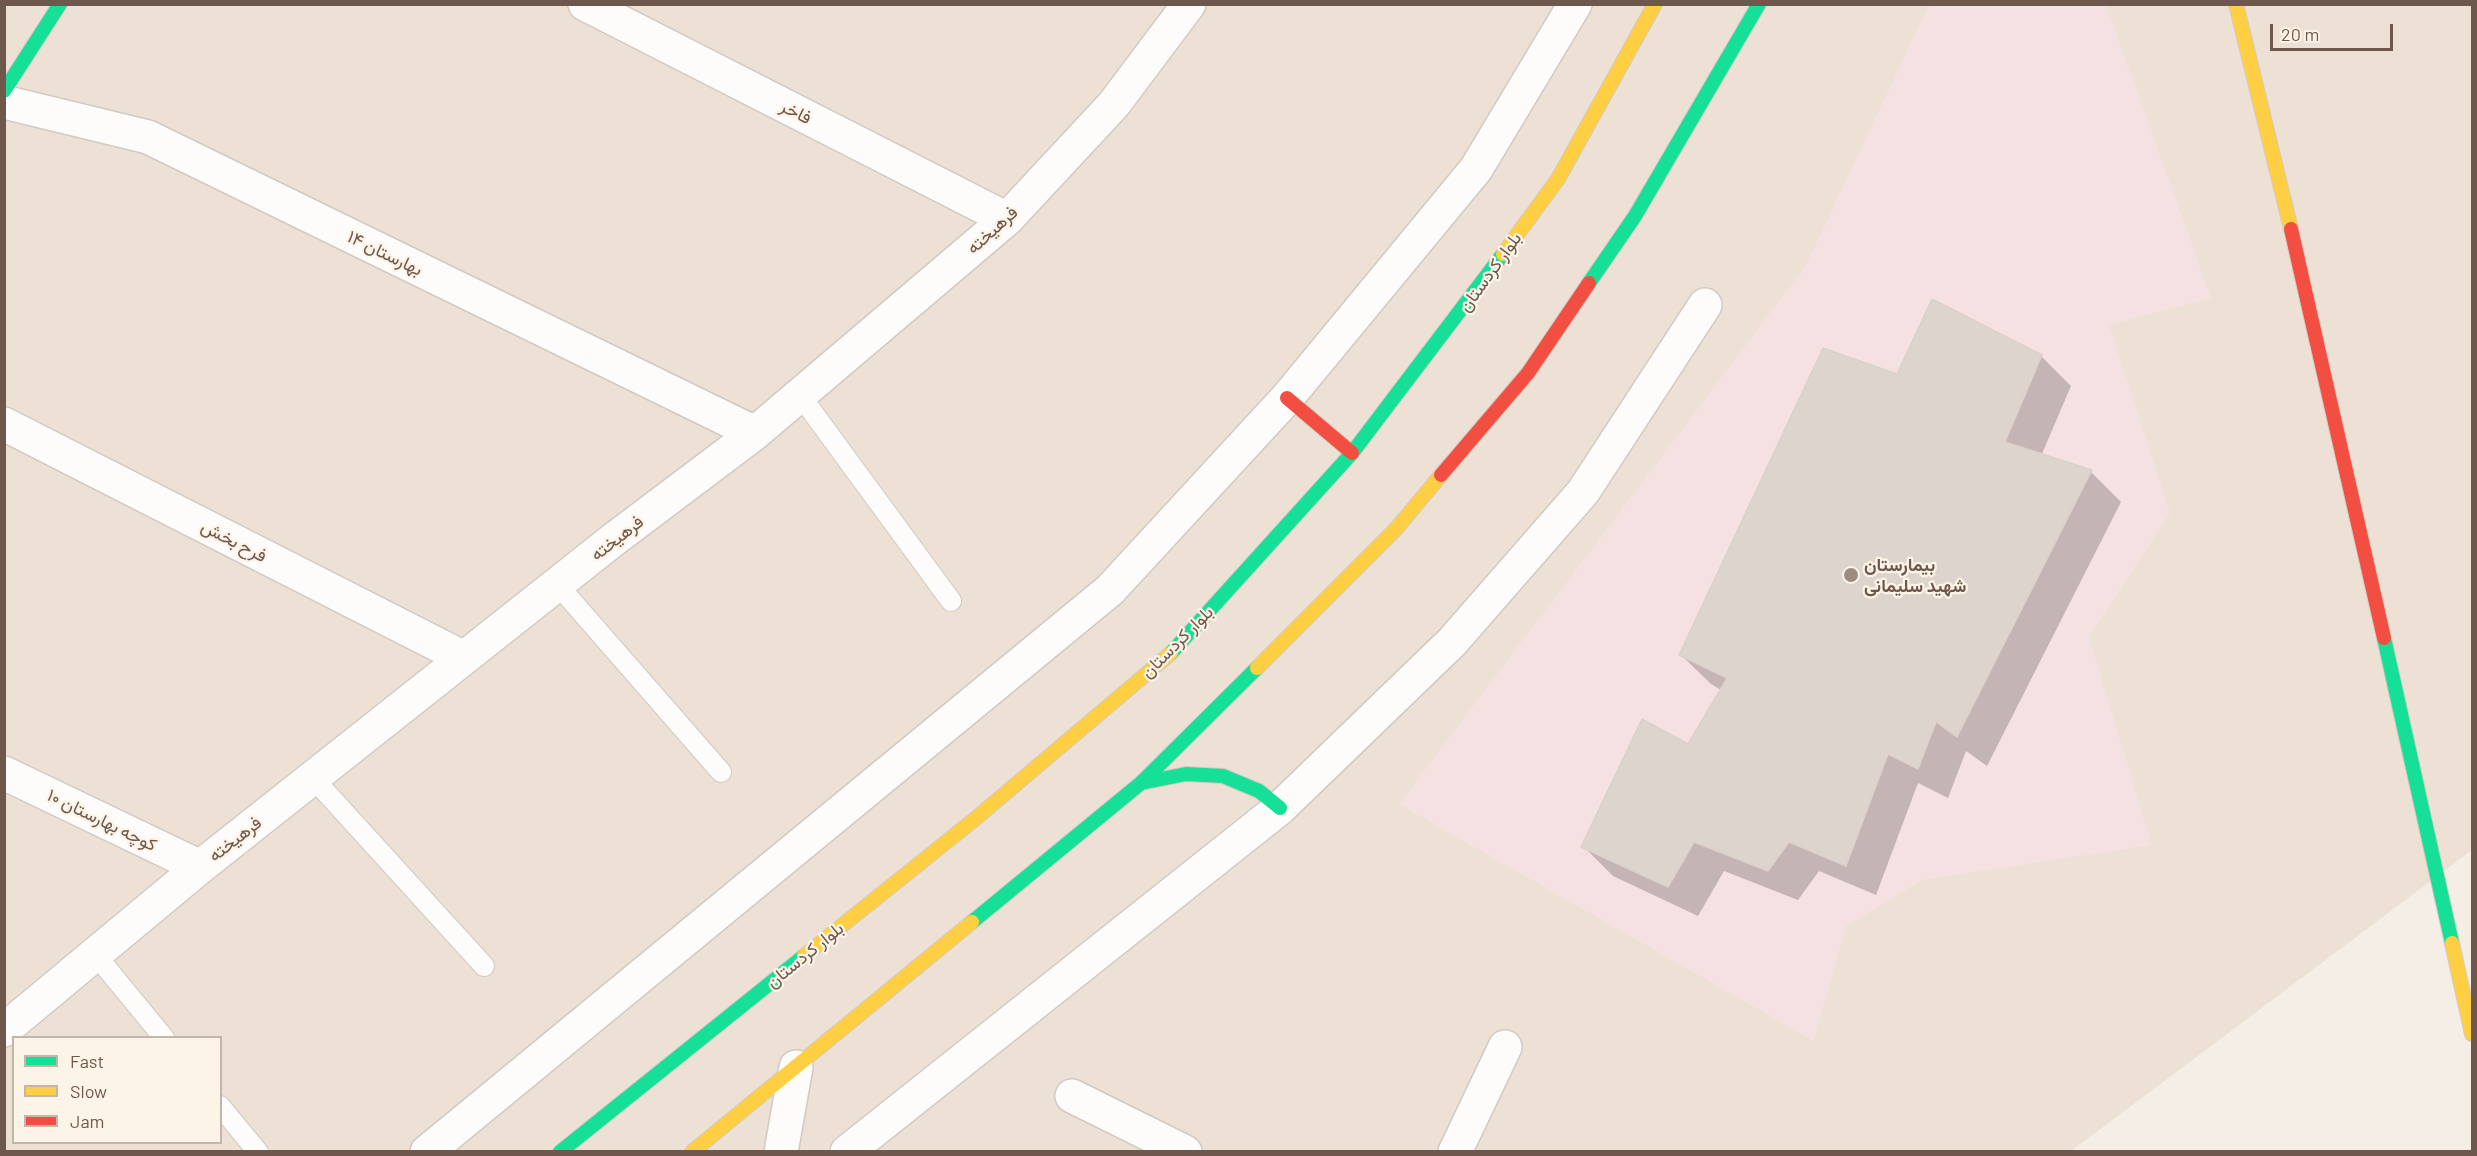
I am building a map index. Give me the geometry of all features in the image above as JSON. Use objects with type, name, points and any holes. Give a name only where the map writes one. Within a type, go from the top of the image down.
[{"type":"main road","points":[[4,91],[60,4]]},
{"type":"main road","name":"بلوار کردستان","points":[[560,1152],[965,827],[1171,653],[1352,453],[1455,320],[1558,179],[1655,4]]},
{"type":"main road","points":[[692,1152],[1141,783],[1396,529],[1528,373],[1635,216],[1759,4]]},
{"type":"main road","points":[[2236,4],[2308,300],[2472,1034]]},
{"type":"main road","points":[[1287,398],[1352,453]]},
{"type":"main road","points":[[1141,783],[1186,774],[1223,776],[1259,791],[1280,808]]},
{"type":"street","name":"فاخر","points":[[585,4],[1007,219]]},
{"type":"street","name":"فرهیخته","points":[[4,1030],[200,867],[557,585],[755,433],[1007,219],[1114,104],[1189,4]]},
{"type":"street","points":[[427,1152],[816,829],[1110,590],[1287,398],[1476,169],[1575,4]]},
{"type":"street","name":"بهارستان ۱۴","points":[[4,102],[148,137],[755,433]]},
{"type":"street","points":[[847,1152],[1280,808],[1452,642],[1583,492],[1705,305]]},
{"type":"street","name":"فرح بخش","points":[[4,424],[464,658]]},
{"type":"street","name":"کوچه بهارستان ۱۰","points":[[4,773],[200,867]]},
{"type":"street","points":[[1455,1152],[1505,1047]]},
{"type":"street","points":[[781,1152],[796,1067]]},
{"type":"street","points":[[1072,1096],[1185,1152]]},
{"type":"lane","points":[[801,394],[951,601]]},
{"type":"lane","points":[[557,585],[721,772]]},
{"type":"lane","points":[[313,778],[484,966]]},
{"type":"lane","points":[[95,954],[162,1036]]},
{"type":"lane","points":[[222,1108],[258,1152]]},
{"type":"shaded area","points":[[5,5],[2472,5],[2472,850],[2071,1151],[5,1152]]},
{"type":"shaded area","name":"بیمارستان شهید سلیمانی","points":[[1929,5],[2106,5],[2211,298],[2109,325],[2170,513],[2089,637],[2152,845],[1922,880],[1846,926],[1814,1041],[1399,804],[1805,267]]},
{"type":"building","points":[[1932,299],[2042,355],[2005,442],[2092,470],[1957,737],[1936,722],[1918,769],[1888,754],[1846,866],[1789,842],[1768,871],[1694,842],[1668,887],[1581,847],[1642,719],[1688,744],[1727,678],[1679,655],[1823,348],[1897,374]]},
{"type":"traffic: fast","points":[[4,91],[60,4]]},
{"type":"traffic: fast","points":[[1589,283],[1635,216],[1759,4]]},
{"type":"traffic: fast","points":[[1171,653],[1352,453],[1503,254]]},
{"type":"traffic: fast","points":[[2384,638],[2452,943]]},
{"type":"traffic: fast","points":[[972,922],[1141,783],[1257,668]]},
{"type":"traffic: fast","points":[[1141,783],[1186,774],[1223,776],[1259,791],[1280,808]]},
{"type":"traffic: fast","points":[[560,1152],[804,956]]},
{"type":"traffic: slow","points":[[1503,254],[1558,179],[1655,4]]},
{"type":"traffic: slow","points":[[2236,4],[2291,229]]},
{"type":"traffic: slow","points":[[1257,668],[1396,529],[1441,475]]},
{"type":"traffic: slow","points":[[804,956],[975,819],[1171,653]]},
{"type":"traffic: slow","points":[[692,1152],[972,922]]},
{"type":"traffic: slow","points":[[2452,943],[2472,1034]]},
{"type":"traffic: jam","points":[[2291,229],[2384,638]]},
{"type":"traffic: jam","points":[[1441,475],[1528,373],[1589,283]]},
{"type":"traffic: jam","points":[[1287,398],[1352,453]]},
{"type":"place","name":"بیمارستان شهید سلیمانی","points":[[1851,575]]}]
